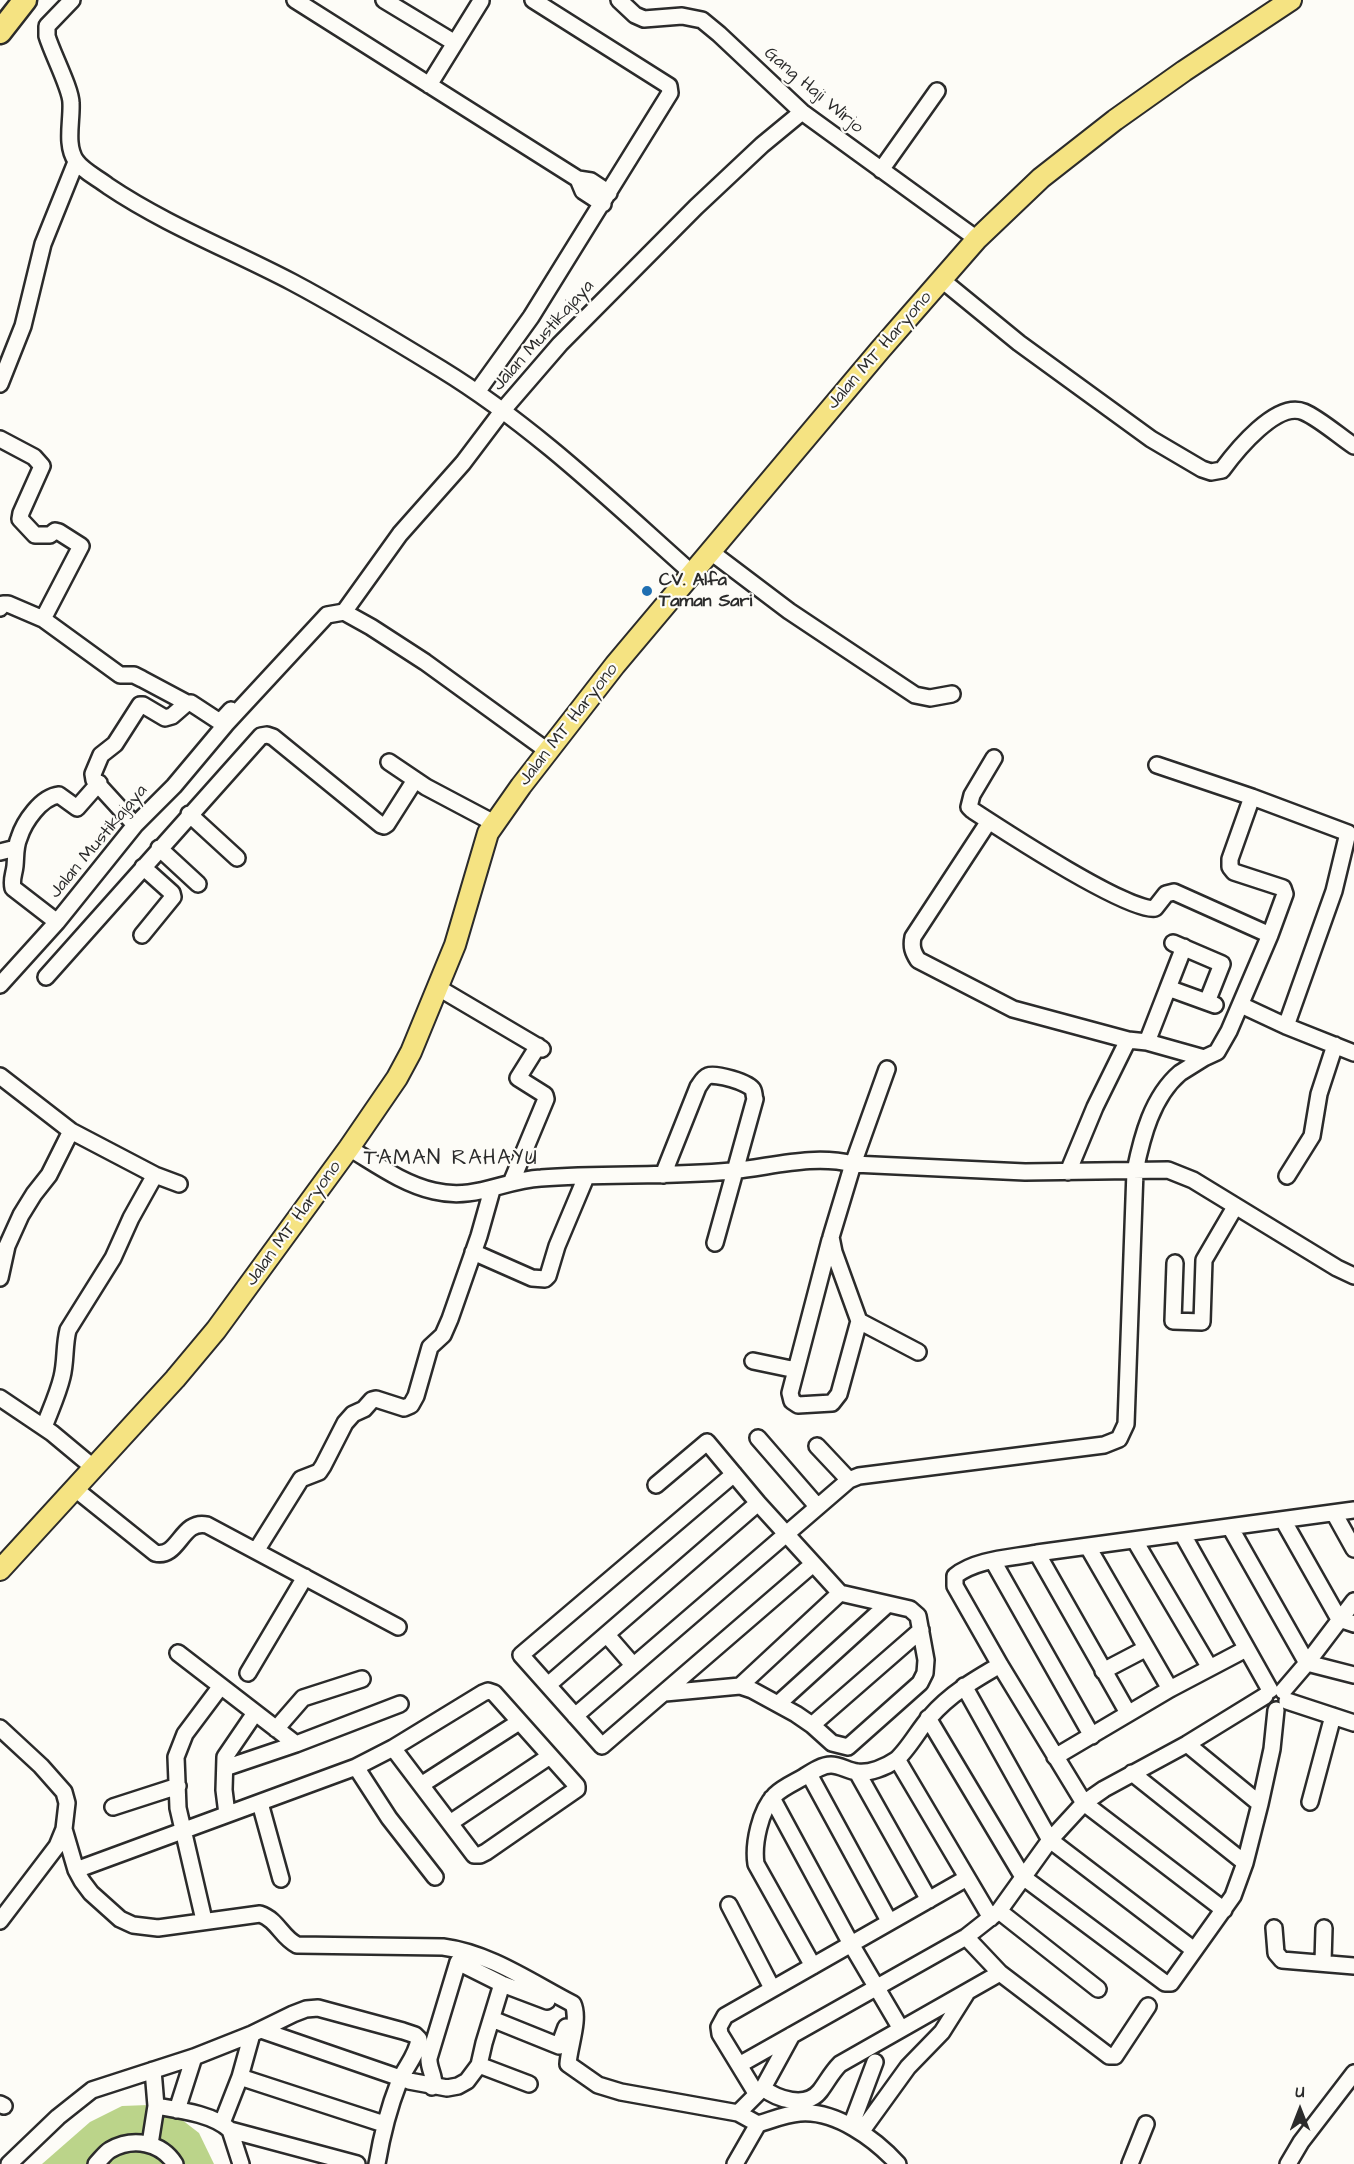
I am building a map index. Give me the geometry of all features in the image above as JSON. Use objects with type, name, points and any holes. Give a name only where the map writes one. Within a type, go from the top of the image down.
[{"type":"highway","points":[[0,32],[25,0]]},
{"type":"main road","name":"Jalan MT Haryono","points":[[3,1562],[94,1468],[216,1330],[349,1148],[404,1066],[455,945],[488,833],[615,665],[872,359],[977,239],[1041,178],[1114,120],[1291,0]]},
{"type":"street","points":[[72,0],[47,26],[50,48],[72,101],[71,149],[76,162],[127,199],[338,307],[477,392],[503,410],[583,476],[693,574]]},
{"type":"street","points":[[295,0],[578,179],[591,181],[606,198]]},
{"type":"street","points":[[384,0],[455,44]]},
{"type":"street","points":[[477,392],[531,317],[669,98],[669,86],[533,0]]},
{"type":"street","name":"Gang Haji Wirjo","points":[[619,0],[635,15],[644,19],[682,16],[702,20],[719,33],[802,112],[977,239]]},
{"type":"street","points":[[429,85],[481,1]]},
{"type":"street","points":[[881,170],[937,91]]},
{"type":"street","name":"Jalan Mustikajaya","points":[[0,985],[57,922],[135,825],[174,786],[226,724],[318,623],[327,615],[339,612],[400,534],[463,463],[540,365],[712,191],[802,112]]},
{"type":"street","points":[[0,384],[23,326],[42,243],[76,162]]},
{"type":"street","points":[[942,280],[1019,343],[1104,403],[1151,440],[1202,469],[1211,472],[1222,470],[1250,436],[1287,411],[1304,412],[1354,446]]},
{"type":"street","points":[[0,439],[34,457],[42,466],[21,513],[20,519],[23,524],[35,535],[50,535],[55,531],[81,546],[42,619]]},
{"type":"street","points":[[711,552],[789,610],[915,695],[930,698],[952,694]]},
{"type":"street","points":[[0,608],[3,604],[9,604],[42,619],[120,675],[137,676],[187,704],[191,703],[220,722],[315,619],[324,612],[339,612],[399,644],[549,752]]},
{"type":"street","points":[[135,825],[93,777],[96,764],[101,755],[115,744],[140,705],[165,718],[172,716],[187,704]]},
{"type":"street","points":[[46,977],[189,814],[264,735],[273,738],[384,826],[415,780]]},
{"type":"street","points":[[994,758],[969,802],[972,810],[989,821],[1058,865],[1108,892],[1147,909],[1155,908],[1166,894],[1174,892],[1270,935]]},
{"type":"street","points":[[389,762],[415,780],[494,823]]},
{"type":"street","points":[[1157,765],[1348,833],[1330,902],[1286,1026]]},
{"type":"street","points":[[57,922],[13,888],[11,880],[15,869],[16,848],[26,823],[50,798],[59,795],[76,808],[99,783]]},
{"type":"street","points":[[575,1716],[849,1480],[859,1476],[1104,1445],[1119,1439],[1126,1424],[1135,1171],[1140,1148],[1156,1106],[1177,1077],[1219,1049],[1241,1005],[1270,935],[1285,890],[1234,872],[1230,867],[1230,859],[1252,797]]},
{"type":"street","points":[[189,814],[237,858]]},
{"type":"street","points":[[989,821],[913,938],[913,952],[918,960],[1013,1009],[1204,1058]]},
{"type":"street","points":[[0,852],[16,848]]},
{"type":"street","points":[[159,849],[198,884]]},
{"type":"street","points":[[142,935],[173,897],[143,867]]},
{"type":"street","points":[[1147,1042],[1168,988],[1179,945],[1222,964],[1211,1004],[1168,988]]},
{"type":"street","points":[[437,987],[540,1048],[518,1078],[545,1095],[546,1099],[511,1183]]},
{"type":"street","points":[[1241,1005],[1354,1053]]},
{"type":"street","points":[[1068,1172],[1095,1107],[1128,1040]]},
{"type":"street","points":[[1287,1176],[1312,1136],[1319,1094],[1335,1046]]},
{"type":"street","points":[[831,1237],[832,1246],[858,1321],[839,1394],[832,1402],[798,1405],[792,1401],[790,1393],[831,1237],[853,1164],[887,1069]]},
{"type":"street","points":[[663,1175],[698,1087],[705,1078],[714,1075],[748,1085],[755,1099],[715,1243]]},
{"type":"street","points":[[0,1076],[71,1131],[155,1175],[179,1184]]},
{"type":"street","points":[[0,1278],[8,1246],[21,1215],[34,1194],[50,1175],[71,1131]]},
{"type":"street","points":[[349,1148],[403,1179],[421,1187],[450,1194],[492,1190],[511,1183],[537,1178],[734,1171],[829,1159],[853,1164],[1025,1172],[1168,1170],[1193,1180],[1337,1268],[1354,1276]]},
{"type":"street","points":[[44,1427],[62,1380],[68,1330],[113,1258],[131,1218],[155,1175]]},
{"type":"street","points":[[473,1252],[532,1278],[545,1279],[586,1177]]},
{"type":"street","points":[[256,1551],[301,1479],[319,1472],[323,1467],[345,1423],[353,1414],[364,1409],[376,1399],[404,1408],[413,1402],[430,1347],[442,1335],[450,1319],[492,1190]]},
{"type":"street","points":[[1175,1263],[1173,1322],[1202,1322],[1204,1260],[1235,1207]]},
{"type":"street","points":[[858,1321],[918,1352]]},
{"type":"street","points":[[753,1360],[796,1370]]},
{"type":"street","points":[[0,1398],[44,1427],[94,1468]]},
{"type":"street","points":[[758,1438],[817,1506]]},
{"type":"street","points":[[656,1485],[707,1442],[758,1503],[840,1593],[910,1609],[918,1616],[926,1660],[925,1673],[920,1683],[848,1747],[840,1746],[827,1739],[812,1725],[779,1703],[740,1686],[665,1693]]},
{"type":"street","points":[[817,1446],[849,1480]]},
{"type":"street","points":[[734,1474],[521,1655],[602,1746],[813,1564]]},
{"type":"street","points":[[74,1488],[155,1553],[171,1550],[188,1529],[200,1524],[214,1528],[398,1627]]},
{"type":"street","points":[[548,1685],[758,1503]]},
{"type":"street","points":[[1224,1910],[1084,1803],[955,1586],[955,1576],[964,1570],[993,1561],[1037,1553],[1354,1510]]},
{"type":"street","points":[[1334,1513],[1354,1549]]},
{"type":"street","points":[[1283,1520],[1347,1621]]},
{"type":"street","points":[[1230,1527],[1308,1663],[1354,1675]]},
{"type":"street","points":[[928,1718],[1023,1877],[1165,1983],[1171,1983],[1233,1896],[1245,1863],[1272,1749],[1276,1697],[1246,1649],[1183,1535]]},
{"type":"street","points":[[1135,1541],[1210,1668]]},
{"type":"street","points":[[1088,1547],[1170,1689]]},
{"type":"street","points":[[1037,1553],[1128,1713]]},
{"type":"street","points":[[993,1561],[1092,1736]]},
{"type":"street","points":[[248,1673],[305,1577]]},
{"type":"street","points":[[740,1686],[840,1593]]},
{"type":"street","points":[[739,2065],[875,1986],[966,1937],[995,1914],[1050,1840],[1084,1803],[1132,1773],[1276,1697],[1347,1621],[1354,1600]]},
{"type":"street","points":[[779,1703],[888,1604]]},
{"type":"street","points":[[812,1725],[921,1630]]},
{"type":"street","points":[[607,1635],[633,1665]]},
{"type":"street","points":[[1104,1671],[1146,1649]]},
{"type":"street","points":[[1055,1756],[1170,1689],[1246,1649]]},
{"type":"street","points":[[178,1653],[296,1744]]},
{"type":"street","points":[[813,1966],[756,1864],[754,1854],[759,1824],[772,1798],[809,1774],[828,1765],[837,1765],[857,1772],[878,1769],[897,1759],[928,1718],[947,1698],[1000,1665]]},
{"type":"street","points":[[276,1729],[303,1698],[362,1679]]},
{"type":"street","points":[[204,1920],[178,1808],[176,1757],[179,1744],[185,1734],[221,1686]]},
{"type":"street","points":[[964,1686],[1050,1840],[1194,1950]]},
{"type":"street","points":[[76,1870],[356,1767],[393,1748],[488,1691],[494,1693],[550,1755],[577,1786],[577,1790],[486,1852],[474,1855],[393,1748]]},
{"type":"street","points":[[1276,1697],[1354,1723]]},
{"type":"street","points":[[225,1768],[296,1744],[400,1704]]},
{"type":"street","points":[[226,1814],[225,1757],[255,1713]]},
{"type":"street","points":[[1310,1802],[1333,1716]]},
{"type":"street","points":[[421,1785],[519,1722]]},
{"type":"street","points":[[0,1728],[42,1766],[63,1792],[67,1803],[64,1829],[57,1846],[0,1921]]},
{"type":"street","points":[[1187,1744],[1260,1804]]},
{"type":"street","points":[[450,1823],[550,1755]]},
{"type":"street","points":[[897,1759],[967,1878],[995,1914],[1098,1989]]},
{"type":"street","points":[[356,1767],[388,1818],[435,1877]]},
{"type":"street","points":[[857,1772],[929,1900]]},
{"type":"street","points":[[1132,1773],[1245,1863]]},
{"type":"street","points":[[809,1774],[889,1921]]},
{"type":"street","points":[[113,1807],[178,1786]]},
{"type":"street","points":[[772,1798],[851,1944],[901,2029]]},
{"type":"street","points":[[260,1803],[280,1879]]},
{"type":"street","points":[[64,1829],[76,1870],[82,1881],[91,1893],[120,1920],[133,1925],[158,1928],[260,1914],[270,1917],[290,1942],[297,1945],[462,1949],[507,1969],[573,2004],[577,2012],[567,2064],[598,2085],[621,2092],[738,2113],[758,2124]]},
{"type":"street","points":[[967,1878],[725,2016],[721,2020],[720,2034],[739,2065],[760,2091],[790,2100],[812,2098],[819,2093],[831,2073],[840,2064],[1000,1973]]},
{"type":"street","points":[[729,1905],[772,1988]]},
{"type":"street","points":[[1274,1928],[1275,1953],[1282,1960],[1354,1966]]},
{"type":"street","points":[[1323,1962],[1324,1928]]},
{"type":"street","points":[[966,1937],[1000,1973],[1109,2056],[1114,2056],[1148,2006]]},
{"type":"street","points":[[377,2164],[384,2124],[415,2083],[434,2077],[429,2069],[429,2058],[458,1962],[502,1984],[563,2007],[569,2010],[571,2016],[559,2046],[492,2019]]},
{"type":"street","points":[[256,2032],[415,2083],[447,2088],[458,2086],[474,2074],[479,2064],[502,1984]]},
{"type":"street","points":[[856,2129],[908,2067],[942,2032],[968,1992]]},
{"type":"street","points":[[9,2164],[58,2117],[92,2090],[194,2056],[256,2032],[306,2009],[318,2008],[415,2035],[419,2039],[413,2058],[415,2083]]},
{"type":"street","points":[[241,2164],[226,2126],[256,2032]]},
{"type":"street","points":[[738,2113],[760,2091],[792,2035]]},
{"type":"street","points":[[177,2110],[194,2056]]},
{"type":"street","points":[[856,2129],[875,2062]]},
{"type":"street","points":[[479,2064],[529,2084]]},
{"type":"street","points":[[150,2144],[156,2106],[153,2070]]},
{"type":"street","points":[[1288,2164],[1301,2142],[1354,2073]]},
{"type":"street","points":[[240,2077],[384,2124]]},
{"type":"street","points":[[156,2106],[177,2110],[357,2164]]},
{"type":"street","points":[[735,2164],[758,2124],[783,2116],[812,2113],[856,2129],[898,2164]]},
{"type":"street","points":[[1130,2164],[1146,2124]]},
{"type":"street","points":[[96,2164],[108,2151],[122,2145],[150,2144],[163,2150],[175,2164]]},
{"type":"green space","points":[[148,2105],[177,2116],[199,2133],[214,2164],[42,2164],[90,2122],[122,2106]]},
{"type":"place","name":"CV. Alfa Taman Sari","points":[[647,591]]},
{"type":"district","name":"TAMAN RAHAYU","points":[[451,1160]]}]
